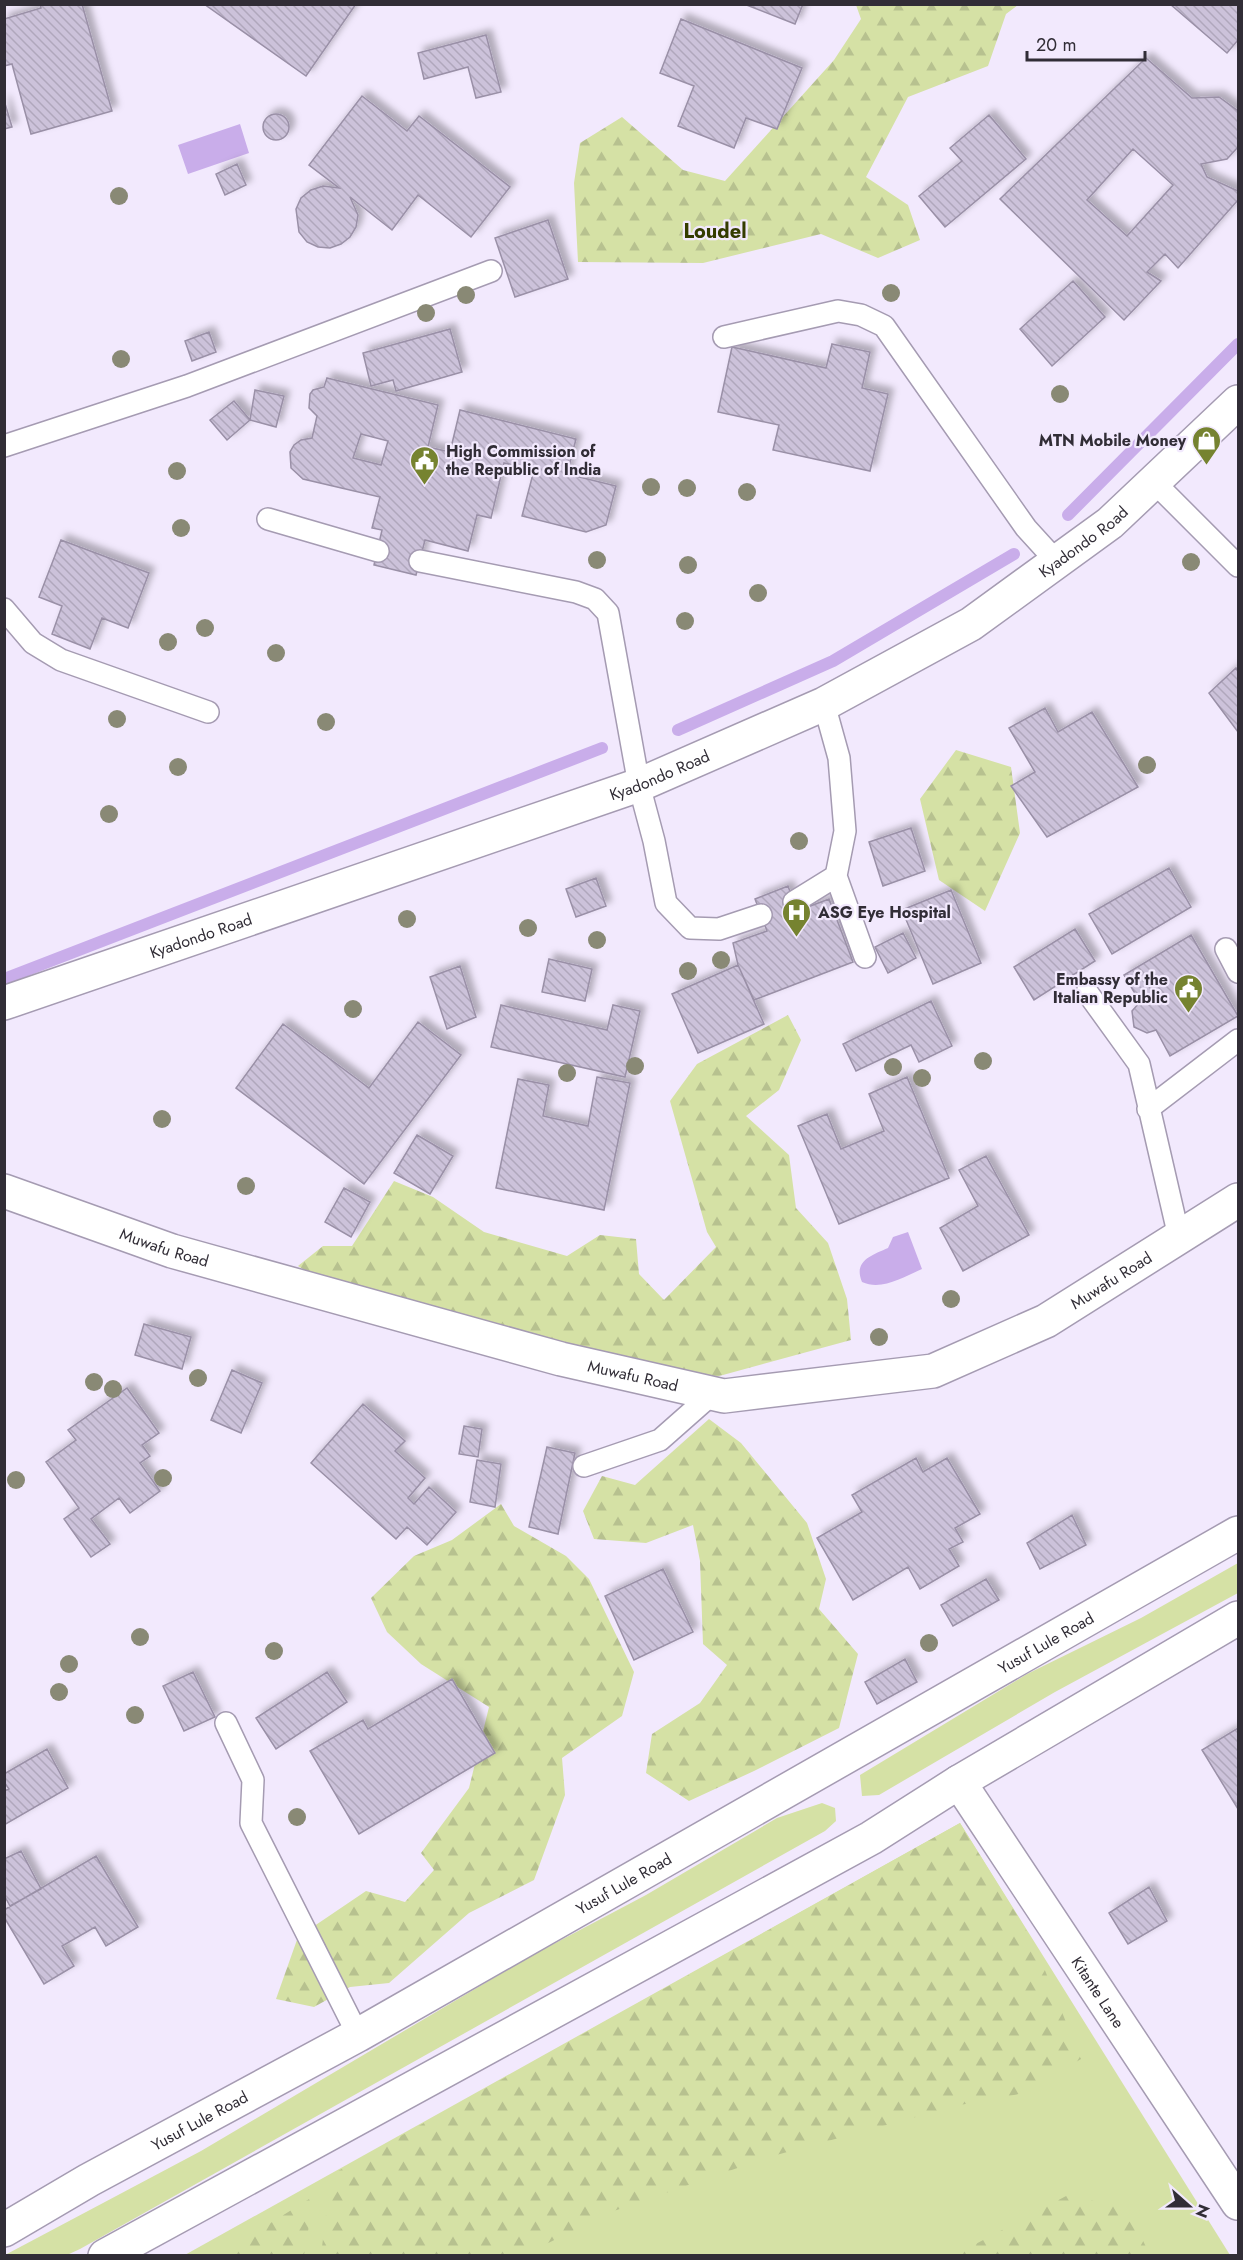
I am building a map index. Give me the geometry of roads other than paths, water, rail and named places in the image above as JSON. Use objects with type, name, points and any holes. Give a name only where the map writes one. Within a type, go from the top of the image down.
[{"type":"main road","name":"Kyadondo Road","points":[[4,1003],[639,785],[824,704],[971,624],[1057,562],[1110,523],[1239,402]]},
{"type":"main road","name":"Muwafu Road","points":[[4,1191],[172,1251],[561,1359],[711,1395],[828,1386],[933,1371],[1046,1321],[1238,1201]]},
{"type":"main road","name":"Yusuf Lule Road","points":[[4,2230],[89,2180],[358,2035],[1239,1533]]},
{"type":"main road","points":[[105,2256],[860,1843],[959,1782],[1239,1618]]},
{"type":"main road","name":"Kitante Lane","points":[[959,1782],[1239,2203]]},
{"type":"lane","points":[[4,446],[187,386],[491,271]]},
{"type":"lane","points":[[724,337],[838,311],[861,315],[884,326],[1026,528],[1057,562]]},
{"type":"lane","points":[[1154,482],[1239,566]]},
{"type":"lane","points":[[268,519],[378,551]]},
{"type":"lane","points":[[420,561],[576,592],[595,599],[608,613],[639,785],[654,841],[666,903],[690,928],[719,929],[761,915]]},
{"type":"lane","points":[[4,609],[33,643],[61,660],[208,712]]},
{"type":"lane","points":[[824,704],[839,758],[845,831],[836,876],[865,957]]},
{"type":"lane","points":[[794,902],[836,876]]},
{"type":"lane","points":[[1226,949],[1239,972]]},
{"type":"lane","points":[[1087,992],[1139,1064],[1179,1237]]},
{"type":"lane","points":[[1148,1109],[1239,1040]]},
{"type":"lane","points":[[584,1466],[660,1440],[711,1395]]},
{"type":"lane","points":[[226,1723],[253,1780],[251,1823],[358,2035]]},
{"type":"waterway","points":[[1068,515],[1238,344]]},
{"type":"waterway","points":[[678,730],[833,661],[1014,554]]},
{"type":"waterway","points":[[4,979],[602,748]]},
{"type":"place","name":"MTN Mobile Money","points":[[1207,466]]},
{"type":"place","name":"High Commission of the Republic of India","points":[[425,486]]},
{"type":"place","name":"ASG Eye Hospital","points":[[797,938]]},
{"type":"place","name":"Embassy of the Italian Republic","points":[[1189,1014]]},
{"type":"district","name":"Loudel","points":[[715,231]]}]
